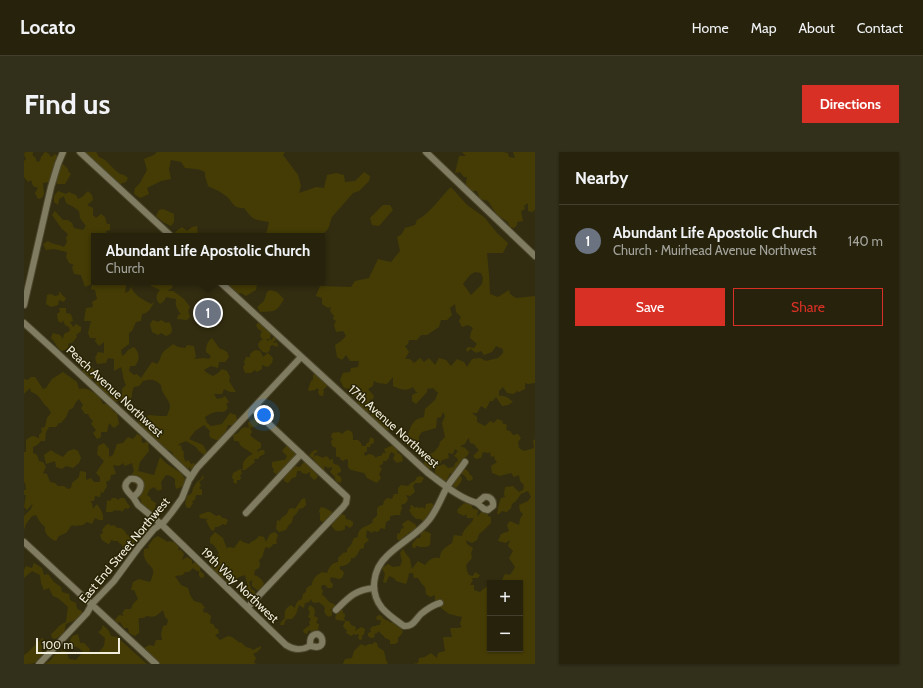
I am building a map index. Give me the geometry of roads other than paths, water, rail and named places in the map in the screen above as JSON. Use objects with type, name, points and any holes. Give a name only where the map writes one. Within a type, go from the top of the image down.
[{"type":"street","points":[[24,305],[51,187],[63,152]]},
{"type":"street","points":[[80,152],[168,233]]},
{"type":"street","points":[[426,152],[535,256]]},
{"type":"street","name":"17th Avenue Northwest","points":[[223,285],[412,460],[447,487],[469,501],[477,503]]},
{"type":"street","name":"Peach Avenue Northwest","points":[[24,323],[191,476]]},
{"type":"street","name":"East End Street Northwest","points":[[39,664],[87,613],[92,604],[114,581],[139,547],[154,530],[164,522],[182,498],[191,476],[197,468],[301,357]]},
{"type":"street","points":[[248,608],[346,503],[347,497],[253,409]]},
{"type":"street","points":[[246,513],[301,454]]},
{"type":"street","points":[[440,603],[434,605],[421,614],[412,624],[404,626],[382,608],[377,599],[374,588],[375,577],[380,564],[387,556],[422,528],[430,519],[447,487],[465,462]]},
{"type":"street","name":"19th Way Northwest","points":[[133,497],[138,504],[161,524],[286,644],[296,650],[301,650],[310,646]]},
{"type":"street","points":[[24,542],[156,664]]},
{"type":"street","points":[[336,610],[356,592],[374,588]]},
{"type":"place","name":"Abundant Life Apostolic Church","points":[[208,313]]}]
